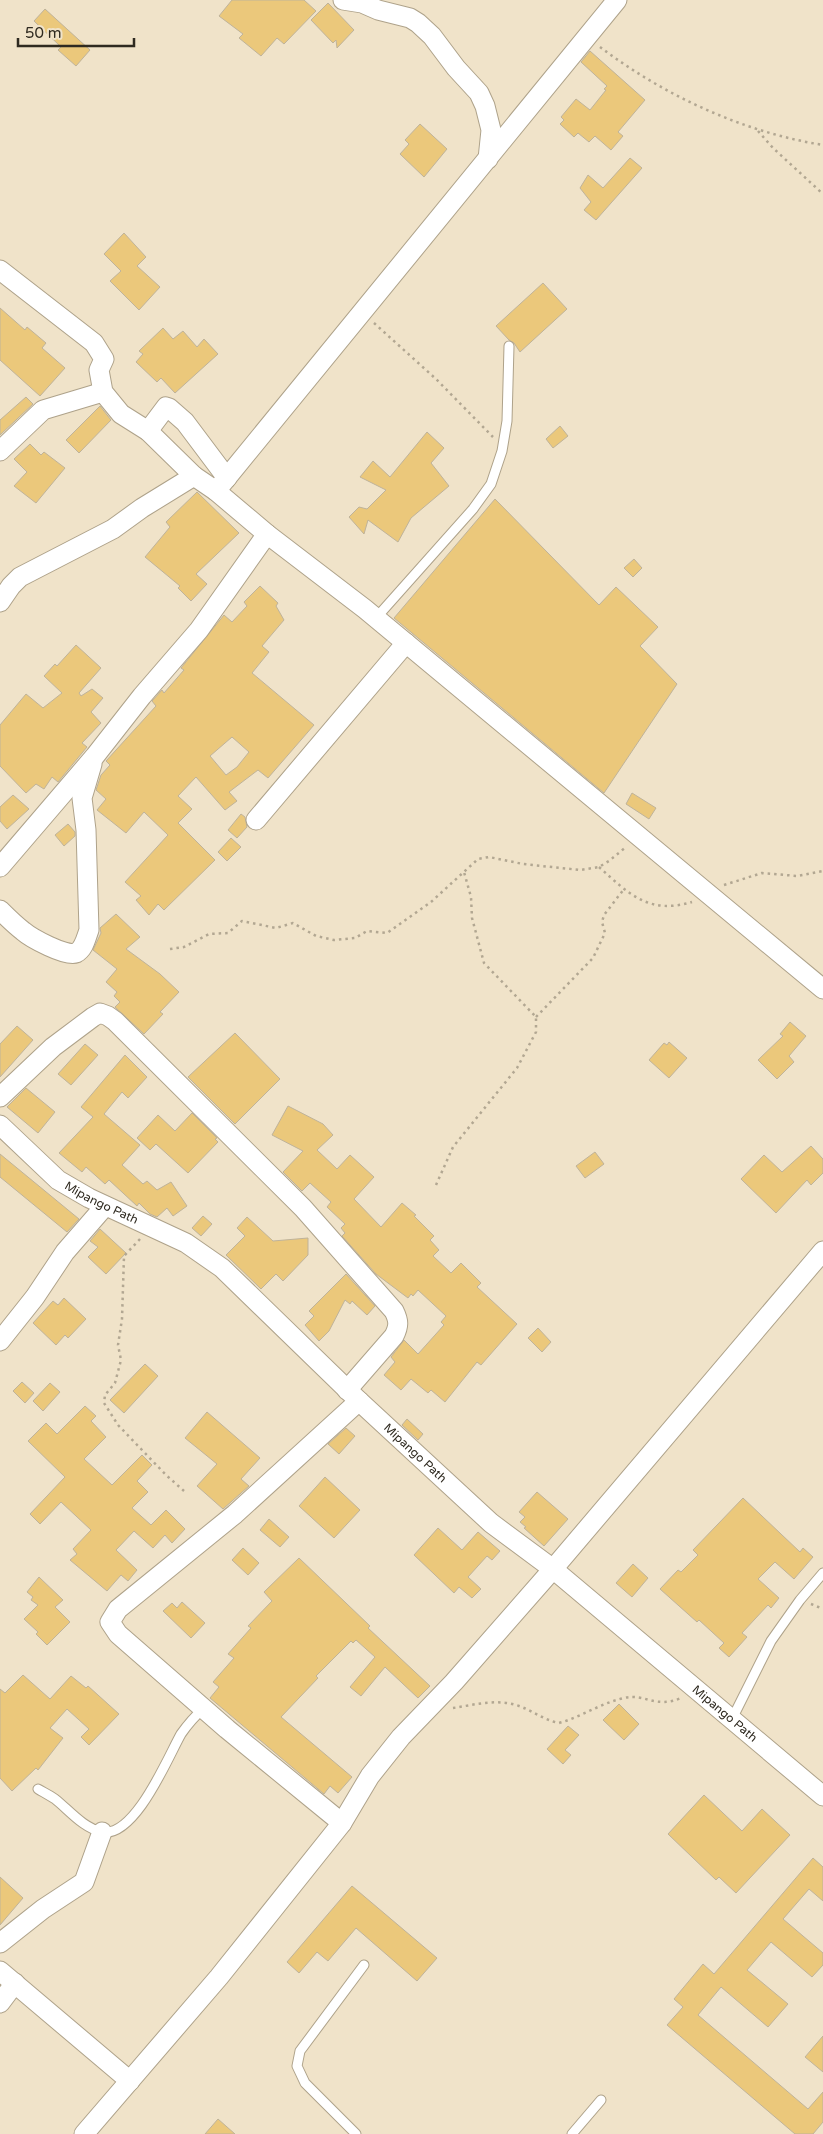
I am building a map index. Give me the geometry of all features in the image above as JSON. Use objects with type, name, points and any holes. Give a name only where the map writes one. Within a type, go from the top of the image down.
[{"type":"street","points":[[343,0],[410,18],[432,36],[456,68],[479,93],[485,106],[491,130],[488,159]]},
{"type":"street","points":[[221,484],[617,0]]},
{"type":"street","points":[[0,270],[94,343],[104,359],[99,370],[103,392],[121,414],[148,431],[194,476],[221,484]]},
{"type":"street","points":[[0,450],[43,410],[103,392]]},
{"type":"street","points":[[148,431],[164,409],[169,408],[185,422],[221,484],[267,534],[376,618],[823,989]]},
{"type":"street","points":[[0,602],[20,576],[66,555],[112,529],[194,476]]},
{"type":"street","points":[[0,867],[199,630],[267,534]]},
{"type":"street","points":[[256,820],[406,643]]},
{"type":"street","points":[[0,910],[23,932],[51,948],[71,954],[78,952],[85,944],[89,930],[86,830],[82,798],[86,778],[95,756]]},
{"type":"street","points":[[0,1097],[53,1047],[100,1013],[108,1016],[303,1208],[394,1311],[398,1319],[398,1327],[394,1336],[353,1396],[235,1514],[118,1609],[110,1622],[118,1634],[342,1823]]},
{"type":"street","name":"Mipango Path","points":[[0,1125],[58,1180],[105,1206],[186,1242],[222,1268],[353,1396],[491,1523],[554,1569],[823,1796]]},
{"type":"street","points":[[0,1341],[35,1296],[65,1252],[105,1206]]},
{"type":"street","points":[[84,2134],[219,1977],[342,1823],[370,1776],[401,1737],[433,1705],[554,1569],[823,1251]]},
{"type":"street","points":[[0,1943],[43,1909],[84,1882],[102,1832]]},
{"type":"street","points":[[0,1971],[130,2081]]},
{"type":"street","points":[[0,2002],[15,1984]]},
{"type":"lane","points":[[376,618],[473,509],[492,484],[502,451],[507,420],[509,346]]},
{"type":"lane","points":[[732,1719],[771,1641],[800,1600],[823,1573]]},
{"type":"lane","points":[[38,1789],[55,1799],[85,1824],[102,1832],[114,1831],[128,1821],[140,1806],[169,1760],[180,1736],[192,1719],[204,1708]]},
{"type":"lane","points":[[356,2134],[304,2083],[297,2066],[300,2051],[364,1965]]},
{"type":"lane","points":[[572,2134],[602,2100]]},
{"type":"path","points":[[588,37],[614,58],[662,88],[757,130],[823,145]]},
{"type":"path","points":[[757,130],[773,148],[823,194]]},
{"type":"path","points":[[362,312],[436,379],[498,441],[502,451]]},
{"type":"path","points":[[170,949],[184,947],[209,934],[228,932],[242,921],[276,928],[293,923],[316,936],[334,940],[355,938],[367,931],[387,933],[431,902],[478,858],[483,857],[549,868],[580,870],[599,867],[609,861],[638,836]]},
{"type":"path","points":[[599,867],[624,890],[640,900],[674,907],[705,891],[762,873],[797,876],[823,871]]},
{"type":"path","points":[[436,1185],[453,1147],[507,1082],[524,1057],[536,1032],[536,1018],[484,963],[472,918],[471,895],[464,872]]},
{"type":"path","points":[[536,1018],[593,958],[606,933],[602,922],[604,915],[624,890]]},
{"type":"path","points":[[151,1227],[124,1256],[122,1319],[118,1345],[121,1360],[115,1383],[105,1395],[104,1402],[118,1425],[166,1475],[184,1490]]},
{"type":"path","points":[[433,1705],[449,1708],[501,1702],[517,1705],[548,1721],[559,1723],[626,1697],[657,1703],[670,1702],[681,1698],[693,1686]]},
{"type":"building","points":[[232,0],[304,0],[316,11],[284,44],[277,38],[261,56],[239,38],[243,34],[219,16]]},
{"type":"building","points":[[328,3],[354,30],[337,48],[336,40],[333,43],[311,20]]},
{"type":"building","points":[[45,9],[90,50],[76,66],[58,50],[61,47],[34,21]]},
{"type":"building","points":[[590,51],[645,100],[618,132],[623,136],[611,150],[595,136],[589,142],[578,133],[574,137],[560,124],[564,120],[561,117],[576,99],[590,110],[606,90],[604,89],[607,86],[581,62]]},
{"type":"building","points":[[420,124],[447,149],[424,177],[400,154],[409,144],[405,140]]},
{"type":"building","points":[[630,158],[642,168],[596,220],[584,210],[591,202],[580,188],[588,175],[603,188]]},
{"type":"building","points":[[124,233],[146,257],[137,266],[160,287],[139,310],[110,281],[121,271],[104,254]]},
{"type":"building","points":[[543,283],[567,309],[520,352],[514,343],[496,326]]},
{"type":"building","points":[[0,308],[25,330],[27,327],[46,343],[42,348],[65,368],[40,396],[0,360]]},
{"type":"building","points":[[163,328],[173,339],[183,331],[197,347],[204,339],[218,354],[175,393],[161,378],[157,382],[136,362],[143,354],[139,351]]},
{"type":"building","points":[[26,397],[33,404],[0,435],[0,420]]},
{"type":"building","points":[[100,406],[111,420],[79,453],[66,440]]},
{"type":"building","points":[[560,426],[568,436],[553,448],[546,439]]},
{"type":"building","points":[[427,432],[444,448],[431,463],[449,486],[411,518],[398,542],[368,520],[364,534],[349,517],[359,507],[367,509],[386,490],[360,477],[373,461],[390,477]]},
{"type":"building","points":[[30,444],[41,455],[44,452],[65,468],[36,503],[14,486],[27,472],[14,459]]},
{"type":"building","points":[[197,492],[239,533],[196,574],[207,584],[191,601],[178,588],[180,586],[145,557],[170,527],[166,522]]},
{"type":"building","points":[[495,499],[599,605],[616,587],[658,627],[640,646],[677,684],[604,793],[394,618]]},
{"type":"building","points":[[634,559],[642,568],[633,577],[624,568]]},
{"type":"building","points":[[260,586],[278,603],[276,606],[284,620],[262,646],[269,652],[252,673],[314,725],[268,778],[258,770],[229,792],[237,801],[225,810],[196,777],[178,796],[192,809],[178,823],[215,860],[164,910],[158,904],[149,915],[136,900],[141,896],[125,882],[168,835],[144,812],[126,833],[97,810],[106,799],[96,790],[101,775],[110,765],[106,761],[156,706],[152,701],[162,690],[164,693],[184,670],[181,668],[224,615],[232,622],[247,606],[244,602]],"holes":[[[232,737],[249,752],[237,767],[226,775],[210,756]]]},
{"type":"building","points":[[76,645],[101,668],[79,693],[81,696],[92,689],[103,698],[91,712],[101,723],[82,743],[87,747],[58,782],[52,777],[44,789],[36,784],[26,793],[0,766],[0,725],[26,694],[43,708],[62,693],[44,676],[55,664],[57,666]]},
{"type":"building","points":[[632,793],[656,808],[649,819],[626,804]]},
{"type":"building","points":[[13,795],[29,809],[7,829],[0,821],[0,807]]},
{"type":"building","points":[[241,814],[245,817],[247,827],[237,838],[228,830]]},
{"type":"building","points":[[68,824],[75,832],[75,836],[64,846],[55,835]]},
{"type":"building","points":[[231,838],[241,847],[227,861],[218,852]]},
{"type":"building","points":[[116,914],[140,937],[126,949],[160,974],[179,992],[160,1012],[163,1014],[144,1034],[115,1007],[120,1002],[114,996],[117,992],[106,982],[117,969],[93,950],[101,933],[100,928]]},
{"type":"building","points":[[790,1022],[806,1036],[789,1056],[794,1062],[777,1079],[758,1060],[783,1036],[780,1034]]},
{"type":"building","points":[[17,1026],[33,1040],[0,1077],[0,1044]]},
{"type":"building","points":[[235,1033],[280,1079],[235,1124],[188,1077]]},
{"type":"building","points":[[669,1042],[687,1058],[669,1078],[649,1060],[664,1043],[667,1045]]},
{"type":"building","points":[[85,1044],[98,1055],[71,1085],[58,1074]]},
{"type":"building","points":[[125,1055],[147,1077],[128,1098],[122,1092],[104,1114],[140,1145],[122,1165],[143,1184],[147,1181],[157,1190],[171,1182],[187,1206],[173,1216],[167,1208],[157,1217],[150,1214],[139,1203],[137,1206],[109,1180],[105,1184],[86,1167],[82,1172],[59,1153],[93,1117],[81,1107]]},
{"type":"building","points":[[26,1088],[55,1112],[38,1133],[7,1107]]},
{"type":"building","points":[[288,1106],[323,1124],[333,1135],[317,1150],[337,1169],[350,1155],[374,1177],[354,1199],[381,1227],[402,1203],[416,1215],[414,1216],[434,1236],[430,1240],[439,1250],[433,1256],[451,1273],[461,1263],[481,1283],[477,1287],[517,1324],[481,1365],[477,1362],[445,1402],[431,1390],[428,1393],[411,1379],[401,1390],[384,1375],[395,1362],[391,1357],[404,1340],[418,1354],[444,1325],[441,1322],[446,1316],[418,1290],[413,1296],[411,1294],[408,1298],[376,1274],[342,1236],[345,1233],[341,1228],[345,1224],[327,1207],[331,1202],[310,1183],[302,1191],[283,1172],[303,1151],[272,1135]]},
{"type":"building","points":[[192,1113],[217,1138],[215,1139],[218,1142],[188,1173],[156,1144],[150,1150],[137,1138],[158,1115],[175,1131]]},
{"type":"building","points":[[811,1146],[823,1159],[823,1173],[811,1185],[807,1180],[776,1213],[741,1179],[764,1155],[782,1172]]},
{"type":"building","points":[[595,1152],[604,1164],[585,1178],[576,1166]]},
{"type":"building","points":[[0,1154],[79,1219],[67,1232],[0,1177]]},
{"type":"building","points":[[203,1216],[212,1224],[201,1236],[192,1228]]},
{"type":"building","points":[[247,1217],[273,1241],[308,1238],[308,1255],[283,1281],[276,1274],[261,1289],[226,1255],[245,1236],[237,1228]]},
{"type":"building","points":[[100,1229],[126,1253],[106,1274],[88,1257],[98,1247],[90,1241]]},
{"type":"building","points":[[346,1274],[375,1306],[367,1315],[352,1301],[350,1304],[345,1300],[329,1331],[319,1341],[305,1325],[314,1316],[309,1311]]},
{"type":"building","points":[[64,1298],[86,1319],[68,1338],[65,1335],[56,1345],[33,1323],[53,1301],[58,1305]]},
{"type":"building","points":[[538,1328],[551,1342],[542,1352],[528,1338]]},
{"type":"building","points":[[145,1364],[158,1376],[124,1413],[110,1400]]},
{"type":"building","points":[[22,1382],[34,1393],[25,1403],[13,1391]]},
{"type":"building","points":[[50,1383],[60,1392],[43,1411],[33,1401]]},
{"type":"building","points":[[85,1406],[96,1416],[91,1421],[106,1437],[84,1459],[112,1485],[142,1455],[152,1465],[137,1481],[148,1492],[132,1508],[151,1525],[166,1510],[185,1529],[172,1543],[165,1535],[153,1548],[134,1531],[116,1550],[137,1570],[128,1581],[121,1575],[107,1591],[70,1560],[77,1554],[73,1549],[91,1530],[61,1502],[40,1524],[30,1514],[65,1477],[28,1441],[46,1423],[57,1434]]},
{"type":"building","points":[[207,1412],[260,1458],[241,1479],[249,1486],[223,1509],[197,1486],[217,1464],[185,1438]]},
{"type":"building","points":[[407,1419],[423,1434],[418,1440],[402,1425]]},
{"type":"building","points":[[346,1428],[355,1436],[339,1454],[328,1444]]},
{"type":"building","points":[[325,1477],[360,1510],[334,1538],[299,1506]]},
{"type":"building","points":[[537,1492],[568,1519],[544,1546],[520,1522],[525,1517],[519,1512]]},
{"type":"building","points":[[743,1498],[800,1552],[803,1548],[813,1557],[794,1579],[775,1562],[758,1579],[779,1598],[771,1608],[768,1605],[742,1633],[747,1637],[729,1657],[719,1648],[724,1643],[660,1589],[678,1570],[681,1572],[698,1555],[693,1550]]},
{"type":"building","points":[[269,1519],[289,1537],[280,1547],[260,1530]]},
{"type":"building","points":[[438,1528],[462,1550],[478,1532],[500,1551],[492,1560],[487,1556],[468,1577],[481,1589],[472,1598],[459,1587],[454,1593],[414,1555]]},
{"type":"building","points":[[243,1548],[259,1563],[248,1575],[232,1560]]},
{"type":"building","points":[[299,1558],[370,1626],[368,1628],[430,1686],[418,1698],[385,1667],[361,1696],[350,1687],[375,1657],[356,1640],[353,1643],[351,1641],[316,1676],[318,1678],[281,1717],[352,1777],[338,1793],[330,1786],[324,1794],[210,1698],[219,1687],[213,1682],[234,1658],[228,1654],[251,1628],[248,1626],[272,1601],[264,1592]]},
{"type":"building","points":[[633,1564],[648,1578],[632,1597],[616,1583]]},
{"type":"building","points":[[39,1577],[63,1600],[55,1607],[70,1622],[47,1645],[36,1634],[38,1632],[24,1619],[38,1605],[31,1600],[33,1597],[27,1592]]},
{"type":"building","points":[[182,1602],[205,1623],[191,1638],[163,1611],[172,1603],[177,1608]]},
{"type":"building","points":[[23,1675],[50,1699],[71,1676],[86,1688],[88,1686],[119,1714],[89,1745],[81,1737],[89,1729],[67,1709],[50,1728],[63,1738],[38,1770],[36,1768],[12,1791],[0,1778],[0,1689],[5,1693]]},
{"type":"building","points":[[619,1704],[639,1724],[624,1740],[603,1720]]},
{"type":"building","points":[[568,1726],[579,1735],[565,1750],[571,1755],[563,1764],[547,1749]]},
{"type":"building","points":[[704,1795],[742,1831],[762,1809],[790,1835],[736,1893],[719,1877],[716,1880],[668,1834]]},
{"type":"building","points":[[813,1858],[823,1867],[823,1901],[809,1889],[783,1919],[823,1953],[823,1965],[812,1977],[771,1942],[747,1970],[788,2004],[768,2027],[721,1987],[698,2015],[808,2109],[823,2092],[823,2122],[813,2134],[795,2134],[667,2025],[683,2007],[674,1999],[703,1964],[714,1974]]},
{"type":"building","points":[[0,1877],[23,1898],[0,1925]]},
{"type":"building","points":[[352,1886],[437,1958],[417,1981],[356,1928],[328,1961],[317,1952],[299,1973],[287,1962]]},
{"type":"building","points":[[823,2036],[823,2072],[805,2057]]},
{"type":"building","points":[[218,2119],[235,2134],[205,2134]]}]
